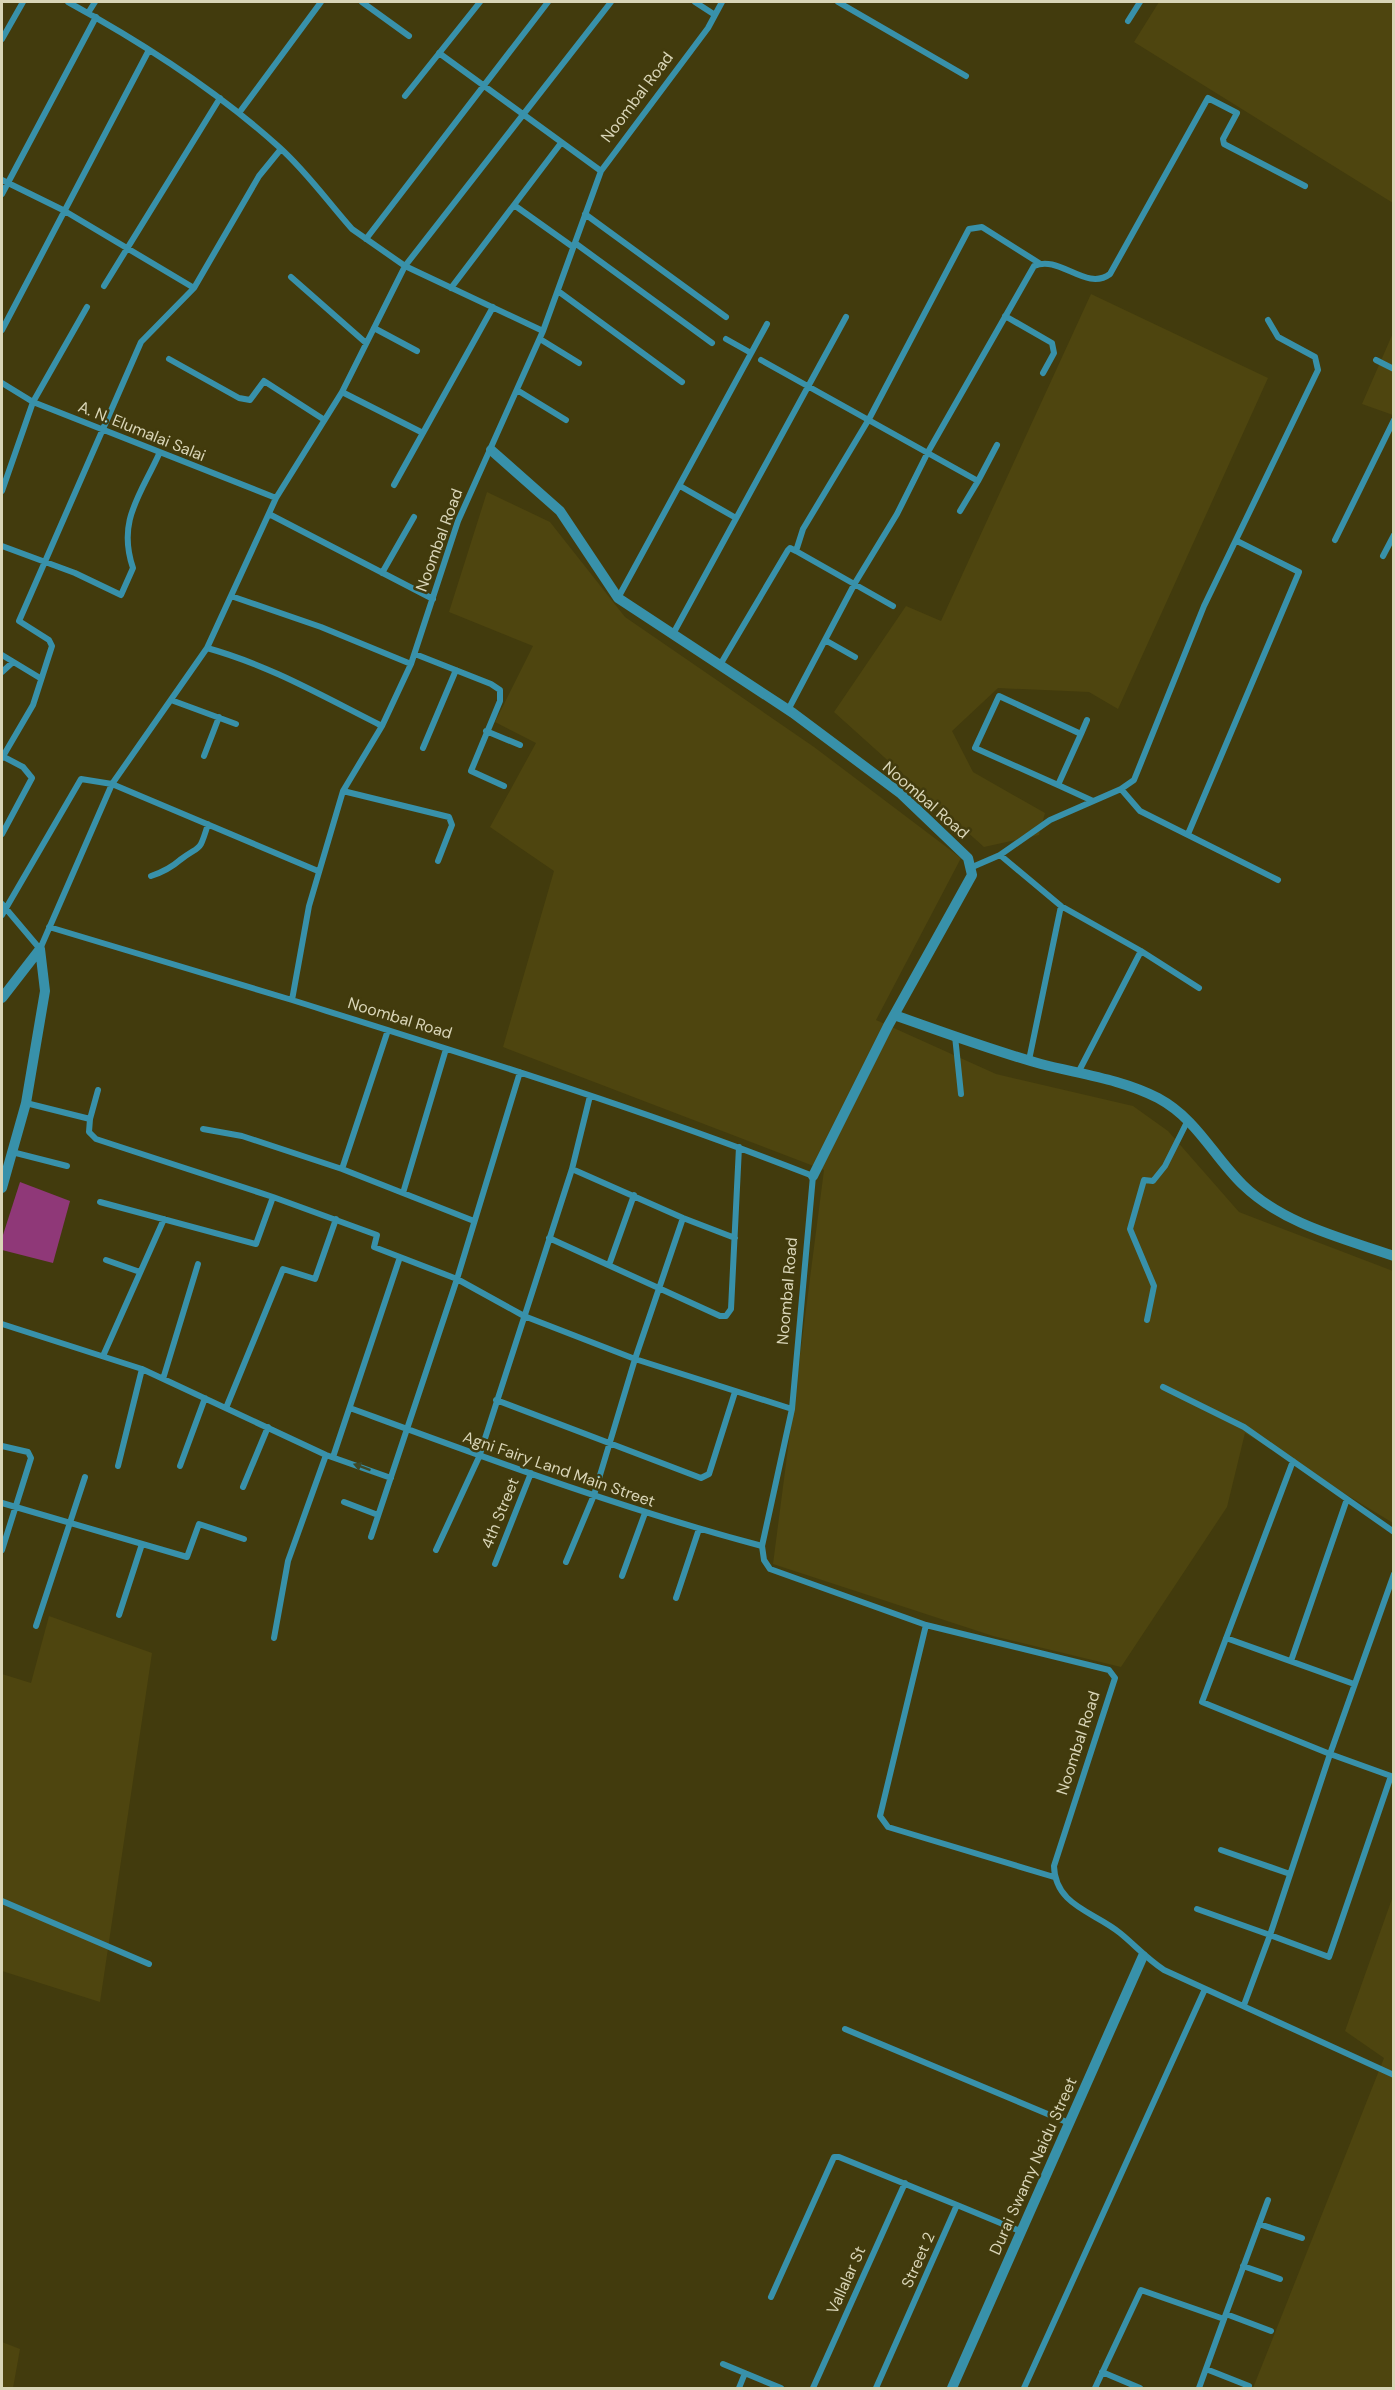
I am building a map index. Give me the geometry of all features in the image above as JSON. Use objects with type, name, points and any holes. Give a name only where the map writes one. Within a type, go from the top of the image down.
[{"type":"street","points":[[2,39],[23,2]]},
{"type":"street","points":[[68,2],[149,50],[239,113],[281,149],[352,229],[366,239],[405,266],[543,331]]},
{"type":"street","points":[[88,13],[95,2]]},
{"type":"street","points":[[239,113],[321,2]]},
{"type":"street","points":[[362,2],[409,36]]},
{"type":"street","points":[[405,96],[480,2]]},
{"type":"street","points":[[366,239],[548,2]]},
{"type":"street","points":[[2,998],[40,949],[112,784],[207,648],[276,498],[323,419],[342,392],[405,266],[611,2]]},
{"type":"street","points":[[695,2],[715,15]]},
{"type":"street","name":"Noombal Road","points":[[722,2],[715,15],[601,171],[540,339],[458,521],[411,664],[382,726],[343,791],[318,871],[292,1000],[520,1072],[739,1147],[813,1176],[792,1409],[762,1546],[764,1560],[770,1569],[926,1625],[1109,1670],[1114,1678],[1059,1850],[1054,1877]]},
{"type":"street","points":[[838,2],[966,76]]},
{"type":"street","points":[[1128,21],[1140,2]]},
{"type":"street","points":[[2,194],[4,182],[96,17]]},
{"type":"street","points":[[2,330],[149,50]]},
{"type":"street","points":[[439,53],[522,116],[601,171]]},
{"type":"street","points":[[104,286],[129,249],[220,98]]},
{"type":"street","points":[[796,551],[808,520],[869,419],[969,230],[982,227],[1039,263],[1094,280],[1102,279],[1110,274],[1208,98],[1238,113],[1223,139],[1224,144],[1305,186]]},
{"type":"street","points":[[451,288],[561,143]]},
{"type":"street","points":[[2,834],[30,783],[30,773],[2,757],[33,705],[51,650],[51,643],[19,621],[141,342],[194,288],[259,176],[281,149]]},
{"type":"street","points":[[4,182],[63,210],[194,288]]},
{"type":"street","points":[[514,205],[712,343]]},
{"type":"street","points":[[585,214],[726,317]]},
{"type":"street","points":[[788,710],[855,583],[897,514],[928,452],[1029,273],[1039,263]]},
{"type":"street","points":[[291,277],[366,344]]},
{"type":"street","points":[[558,291],[682,382]]},
{"type":"street","points":[[2,491],[33,402],[87,307]]},
{"type":"street","points":[[394,485],[421,432],[493,307]]},
{"type":"street","points":[[1005,316],[1052,343],[1054,353],[1043,373]]},
{"type":"street","points":[[673,634],[846,317]]},
{"type":"street","points":[[813,1176],[894,1015],[972,875],[970,868],[1000,855],[1050,820],[1121,789],[1134,780],[1204,606],[1318,370],[1315,357],[1278,337],[1268,320]]},
{"type":"street","points":[[618,598],[767,324]]},
{"type":"street","points":[[374,328],[417,351]]},
{"type":"street","points":[[540,339],[579,363]]},
{"type":"street","points":[[726,339],[751,353]]},
{"type":"street","points":[[169,358],[240,398],[250,400],[264,381],[323,419]]},
{"type":"street","points":[[761,360],[808,384],[978,481]]},
{"type":"street","points":[[1376,360],[1394,369]]},
{"type":"street","name":"A. N. Elumalai Salai","points":[[2,383],[33,402],[159,454],[276,498]]},
{"type":"street","points":[[518,390],[566,420]]},
{"type":"street","points":[[342,392],[421,432]]},
{"type":"street","points":[[1335,540],[1394,420]]},
{"type":"street","points":[[960,511],[997,445]]},
{"type":"street","name":"Noombal Road","points":[[491,450],[560,511],[618,598],[788,710],[900,793],[968,858],[970,868]]},
{"type":"street","points":[[2,546],[75,573],[121,595],[133,568],[126,547],[127,523],[159,454]]},
{"type":"street","points":[[680,486],[736,518]]},
{"type":"street","points":[[269,514],[433,599]]},
{"type":"street","points":[[382,573],[414,517]]},
{"type":"street","points":[[1383,556],[1394,536]]},
{"type":"street","points":[[1188,834],[1299,572],[1237,541]]},
{"type":"street","points":[[720,665],[790,548],[893,606]]},
{"type":"street","points":[[231,596],[321,627],[411,664]]},
{"type":"street","points":[[825,640],[855,657]]},
{"type":"street","points":[[207,648],[242,657],[276,672],[382,726]]},
{"type":"street","points":[[2,654],[40,678]]},
{"type":"street","points":[[415,654],[500,690],[500,701],[471,771],[504,786]]},
{"type":"street","points":[[2,672],[13,662]]},
{"type":"street","points":[[423,748],[456,670]]},
{"type":"street","points":[[1081,734],[999,696],[975,748],[1093,801]]},
{"type":"street","points":[[171,700],[236,724]]},
{"type":"street","points":[[204,756],[219,717]]},
{"type":"street","points":[[1058,785],[1087,720]]},
{"type":"street","points":[[486,731],[520,745]]},
{"type":"street","points":[[2,915],[4,906],[77,783],[86,779],[112,784],[318,871]]},
{"type":"street","points":[[1121,789],[1140,811],[1278,880]]},
{"type":"street","points":[[343,791],[449,817],[452,825],[438,861]]},
{"type":"street","points":[[151,876],[174,867],[180,860],[198,850],[208,824]]},
{"type":"street","points":[[1000,855],[1060,906],[1141,951],[1199,988]]},
{"type":"street","points":[[2,1188],[26,1103],[45,991],[40,949],[4,906]]},
{"type":"street","points":[[1029,1060],[1060,906]]},
{"type":"street","points":[[49,927],[292,1000]]},
{"type":"street","points":[[1079,1071],[1141,951]]},
{"type":"street","points":[[894,1015],[1029,1060],[1079,1071],[1150,1095],[1188,1120],[1238,1180],[1279,1212],[1303,1224],[1394,1256]]},
{"type":"street","points":[[342,1170],[388,1030]]},
{"type":"street","points":[[954,1036],[961,1094]]},
{"type":"street","points":[[403,1193],[446,1049]]},
{"type":"street","points":[[371,1537],[456,1279],[520,1072]]},
{"type":"street","points":[[98,1090],[89,1132],[96,1139],[336,1219],[377,1235],[374,1247],[456,1279],[524,1316],[635,1359],[792,1409]]},
{"type":"street","points":[[436,1550],[479,1457],[572,1169],[590,1096]]},
{"type":"street","points":[[26,1103],[90,1119]]},
{"type":"street","points":[[1147,1320],[1154,1286],[1131,1229],[1144,1180],[1153,1181],[1165,1166],[1188,1120]]},
{"type":"street","points":[[203,1129],[242,1136],[342,1170],[474,1221]]},
{"type":"street","points":[[549,1238],[720,1316],[726,1316],[731,1310],[739,1147]]},
{"type":"street","points":[[12,1152],[67,1166]]},
{"type":"street","points":[[572,1169],[683,1218],[735,1238]]},
{"type":"street","points":[[609,1265],[634,1195]]},
{"type":"street","points":[[100,1202],[256,1244],[273,1197]]},
{"type":"street","points":[[566,1562],[594,1496],[635,1359],[683,1218]]},
{"type":"street","points":[[102,1356],[164,1219]]},
{"type":"street","points":[[226,1408],[283,1269],[315,1279],[336,1219]]},
{"type":"street","points":[[333,1457],[400,1257]]},
{"type":"street","points":[[106,1260],[140,1272]]},
{"type":"street","points":[[163,1379],[198,1264]]},
{"type":"street","points":[[2,1324],[142,1369],[326,1455],[391,1478]]},
{"type":"street","points":[[118,1466],[142,1369]]},
{"type":"street","points":[[1163,1388],[1244,1426],[1394,1532]]},
{"type":"street","points":[[496,1400],[701,1478],[709,1474],[717,1457],[735,1392]]},
{"type":"street","points":[[180,1466],[205,1398]]},
{"type":"street","name":"Agni Fairy Land Main Street","points":[[350,1408],[479,1457],[594,1496],[762,1546]]},
{"type":"street","points":[[243,1487],[268,1427]]},
{"type":"street","points":[[2,1446],[28,1452],[30,1458],[2,1550]]},
{"type":"street","points":[[274,1638],[288,1561],[326,1455]]},
{"type":"street","points":[[1197,1909],[1329,1957],[1391,1776],[1202,1702],[1293,1461]]},
{"type":"street","name":"4th Street","points":[[495,1564],[531,1473]]},
{"type":"street","points":[[36,1626],[85,1477]]},
{"type":"street","points":[[1291,1661],[1347,1499]]},
{"type":"street","points":[[344,1502],[378,1515]]},
{"type":"street","points":[[2,1503],[187,1557],[199,1524],[244,1539]]},
{"type":"street","points":[[622,1576],[645,1513]]},
{"type":"street","points":[[676,1598],[699,1529]]},
{"type":"street","points":[[119,1615],[142,1544]]},
{"type":"street","points":[[1244,2005],[1394,1574]]},
{"type":"street","points":[[926,1625],[880,1816],[888,1827],[1054,1877],[1061,1893],[1071,1903],[1120,1933],[1143,1956],[1205,1989],[1394,2075]]},
{"type":"street","points":[[1226,1638],[1354,1684]]},
{"type":"street","points":[[1221,1850],[1290,1874]]},
{"type":"street","points":[[2,1901],[149,1964]]},
{"type":"street","name":"Durai Swamy Naidu Street","points":[[952,2388],[1143,1956]]},
{"type":"street","points":[[1024,2388],[1205,1989]]},
{"type":"street","points":[[845,2029],[1069,2123]]},
{"type":"street","points":[[771,2297],[834,2157],[905,2183],[1020,2231]]},
{"type":"street","name":"Vallalar St","points":[[813,2388],[905,2183]]},
{"type":"street","points":[[1199,2388],[1268,2200]]},
{"type":"street","name":"Street 2","points":[[876,2388],[957,2205]]},
{"type":"street","points":[[1259,2224],[1302,2238]]},
{"type":"street","points":[[1243,2266],[1280,2279]]},
{"type":"street","points":[[1095,2388],[1140,2290],[1271,2331]]},
{"type":"street","points":[[723,2364],[781,2388]]},
{"type":"street","points":[[1206,2369],[1249,2386]]},
{"type":"street","points":[[1102,2372],[1140,2388]]},
{"type":"street","points":[[738,2388],[745,2373]]},
{"type":"shaded area","points":[[1159,2],[1393,2],[1393,203],[1134,42]]},
{"type":"shaded area","points":[[1091,294],[1268,378],[1118,709],[1089,692],[998,688],[952,731],[973,772],[1045,813],[1039,835],[984,847],[834,712],[906,606],[941,621]]},
{"type":"shaded area","points":[[1393,333],[1393,415],[1362,404]]},
{"type":"shaded area","points":[[487,492],[550,522],[625,617],[814,747],[961,858],[876,1020],[996,1074],[1133,1106],[1168,1131],[1239,1212],[1393,1271],[1393,1523],[1245,1433],[1227,1507],[1121,1667],[993,1636],[773,1564],[824,1170],[503,1047],[554,871],[490,827],[536,743],[495,722],[533,646],[449,612]]},
{"type":"shaded area","points":[[20,1182],[70,1201],[53,1263],[2,1250],[2,1238]]},
{"type":"shaded area","points":[[49,1616],[152,1653],[100,2002],[2,1971],[2,1674],[31,1683]]},
{"type":"shaded area","points":[[1393,1896],[1393,2388],[1253,2388],[1384,2058],[1345,2031]]},
{"type":"shaded area","points":[[2,2342],[20,2349],[13,2388],[2,2388]]}]
